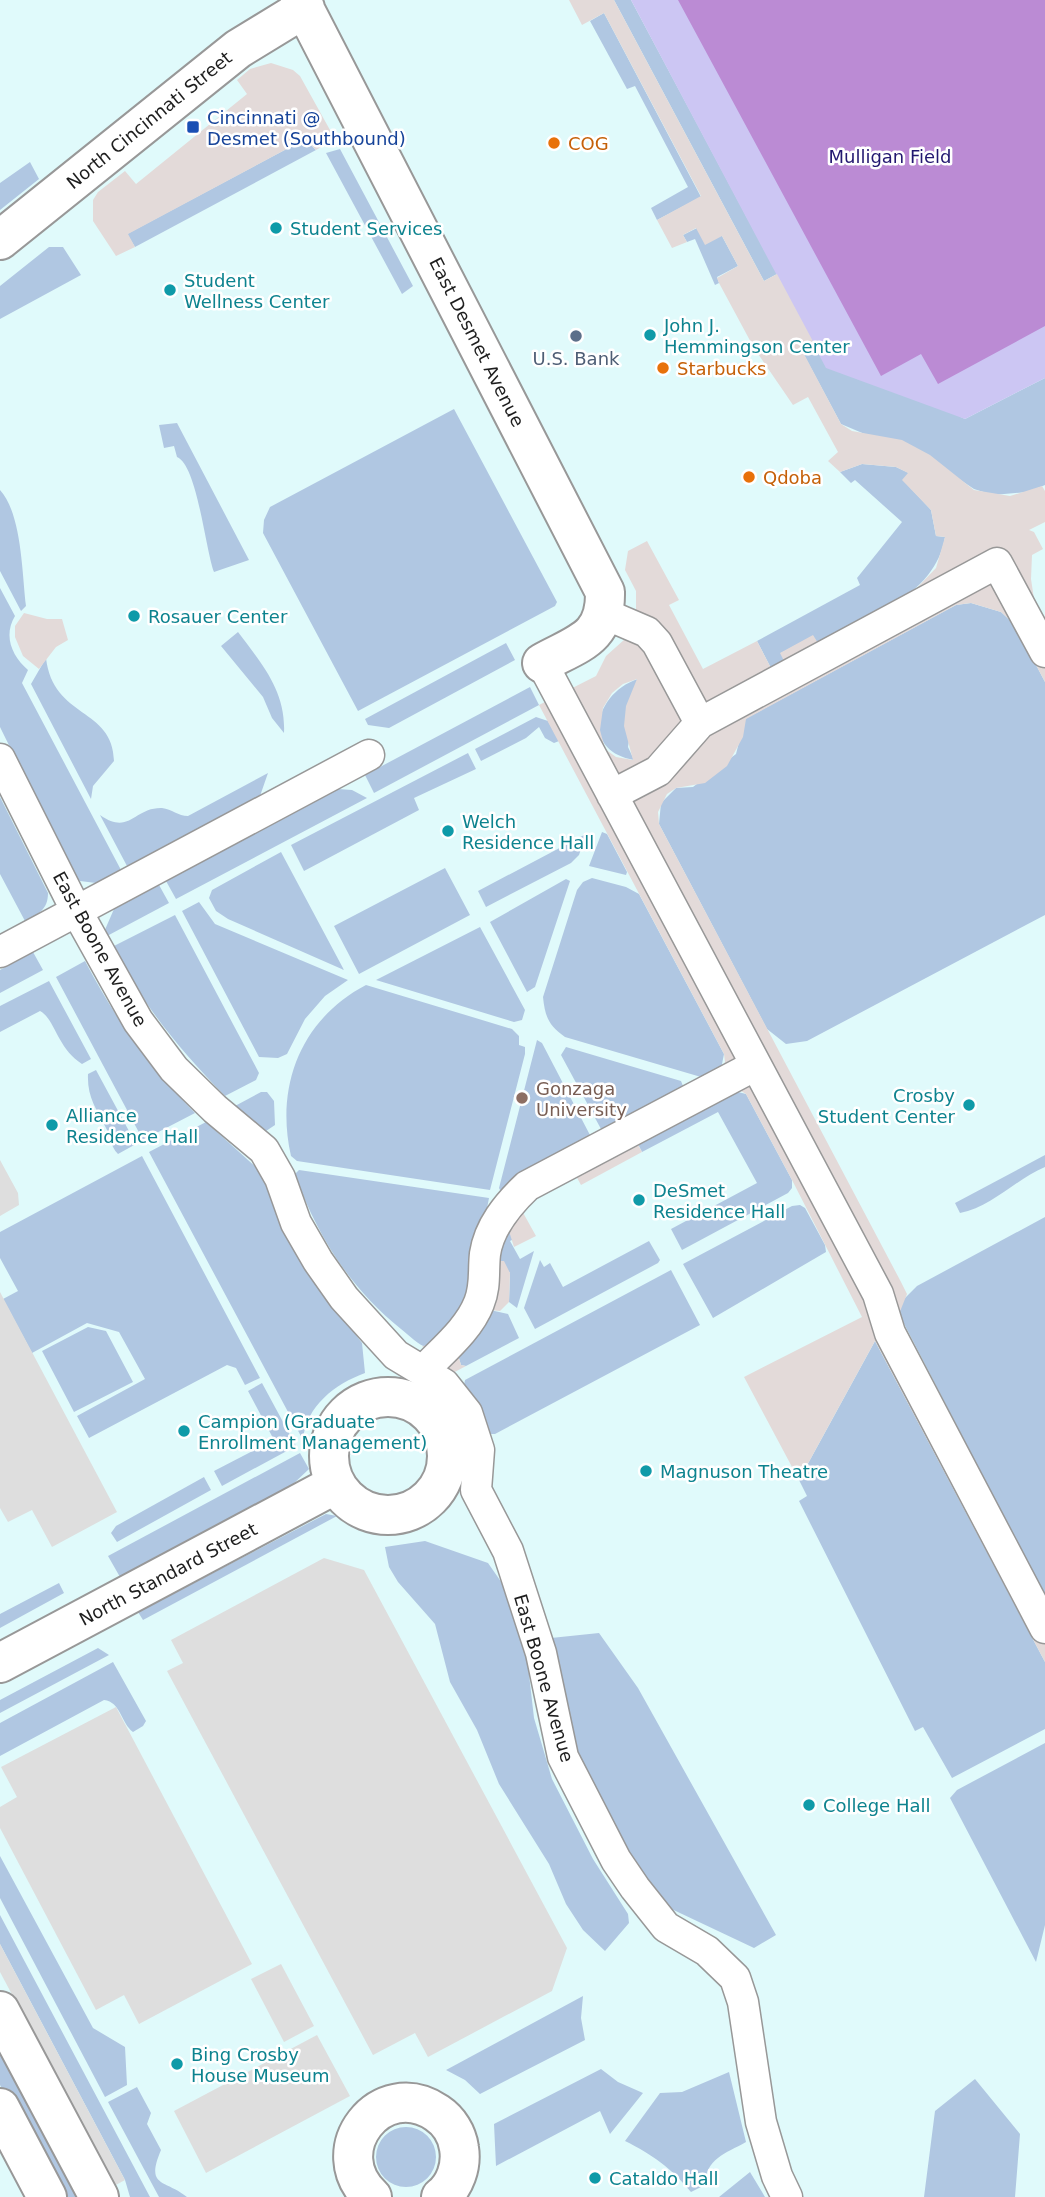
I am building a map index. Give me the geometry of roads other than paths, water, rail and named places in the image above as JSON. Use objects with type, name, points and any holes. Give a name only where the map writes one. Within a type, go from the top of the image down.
[{"type":"street","name":"North Cincinnati Street","points":[[0,240],[238,49],[302,4]]},
{"type":"street","name":"East Desmet Avenue","points":[[302,4],[597,573],[605,592],[606,614]]},
{"type":"street","points":[[612,795],[658,771],[700,723],[997,563],[1045,652]]},
{"type":"street","points":[[700,723],[657,643],[647,632],[606,614],[598,629],[542,663],[878,1294],[890,1333],[1045,1628]]},
{"type":"street","points":[[0,952],[369,755]]},
{"type":"street","name":"East Boone Avenue","points":[[0,759],[121,995],[174,1069],[215,1109],[264,1150],[280,1178],[296,1223],[344,1298],[396,1355],[444,1384],[467,1413],[479,1450],[476,1490],[508,1551],[541,1653],[563,1756],[616,1860],[666,1927],[706,1951],[735,1978],[743,2003],[761,2122],[786,2197]]},
{"type":"street","points":[[424,1370],[462,1330],[478,1306],[485,1287],[488,1237],[508,1205],[527,1186],[756,1065]]},
{"type":"street","name":"North Standard Street","points":[[0,1663],[336,1483]]},
{"type":"street","points":[[0,2011],[99,2197]]},
{"type":"street","points":[[354,2192],[353,2150],[358,2133],[380,2109],[396,2103],[413,2103],[429,2107],[443,2117],[454,2130],[459,2146],[460,2162],[455,2179],[441,2197]]},
{"type":"street","points":[[0,2109],[47,2197]]},
{"type":"place","name":"Cincinnati @ Desmet (Southbound)","points":[[193,127]]},
{"type":"place","name":"COG","points":[[554,143]]},
{"type":"place","name":"Student Services","points":[[276,228]]},
{"type":"place","name":"Student Wellness Center","points":[[170,290]]},
{"type":"place","name":"John J. Hemmingson Center","points":[[650,335]]},
{"type":"place","name":"U.S. Bank","points":[[576,336]]},
{"type":"place","name":"Starbucks","points":[[663,368]]},
{"type":"place","name":"Qdoba","points":[[749,477]]},
{"type":"place","name":"Rosauer Center","points":[[134,616]]},
{"type":"place","name":"Welch Residence Hall","points":[[448,831]]},
{"type":"place","name":"Gonzaga University","points":[[522,1098]]},
{"type":"place","name":"Crosby Student Center","points":[[969,1105]]},
{"type":"place","name":"Alliance Residence Hall","points":[[52,1125]]},
{"type":"place","name":"DeSmet Residence Hall","points":[[639,1200]]},
{"type":"place","name":"Campion (Graduate Enrollment Management)","points":[[184,1431]]},
{"type":"place","name":"Magnuson Theatre","points":[[646,1471]]},
{"type":"place","name":"College Hall","points":[[809,1805]]},
{"type":"place","name":"Bing Crosby House Museum","points":[[177,2064]]},
{"type":"place","name":"Cataldo Hall","points":[[595,2178]]},
{"type":"park label","name":"Mulligan Field","points":[[890,156]]}]
